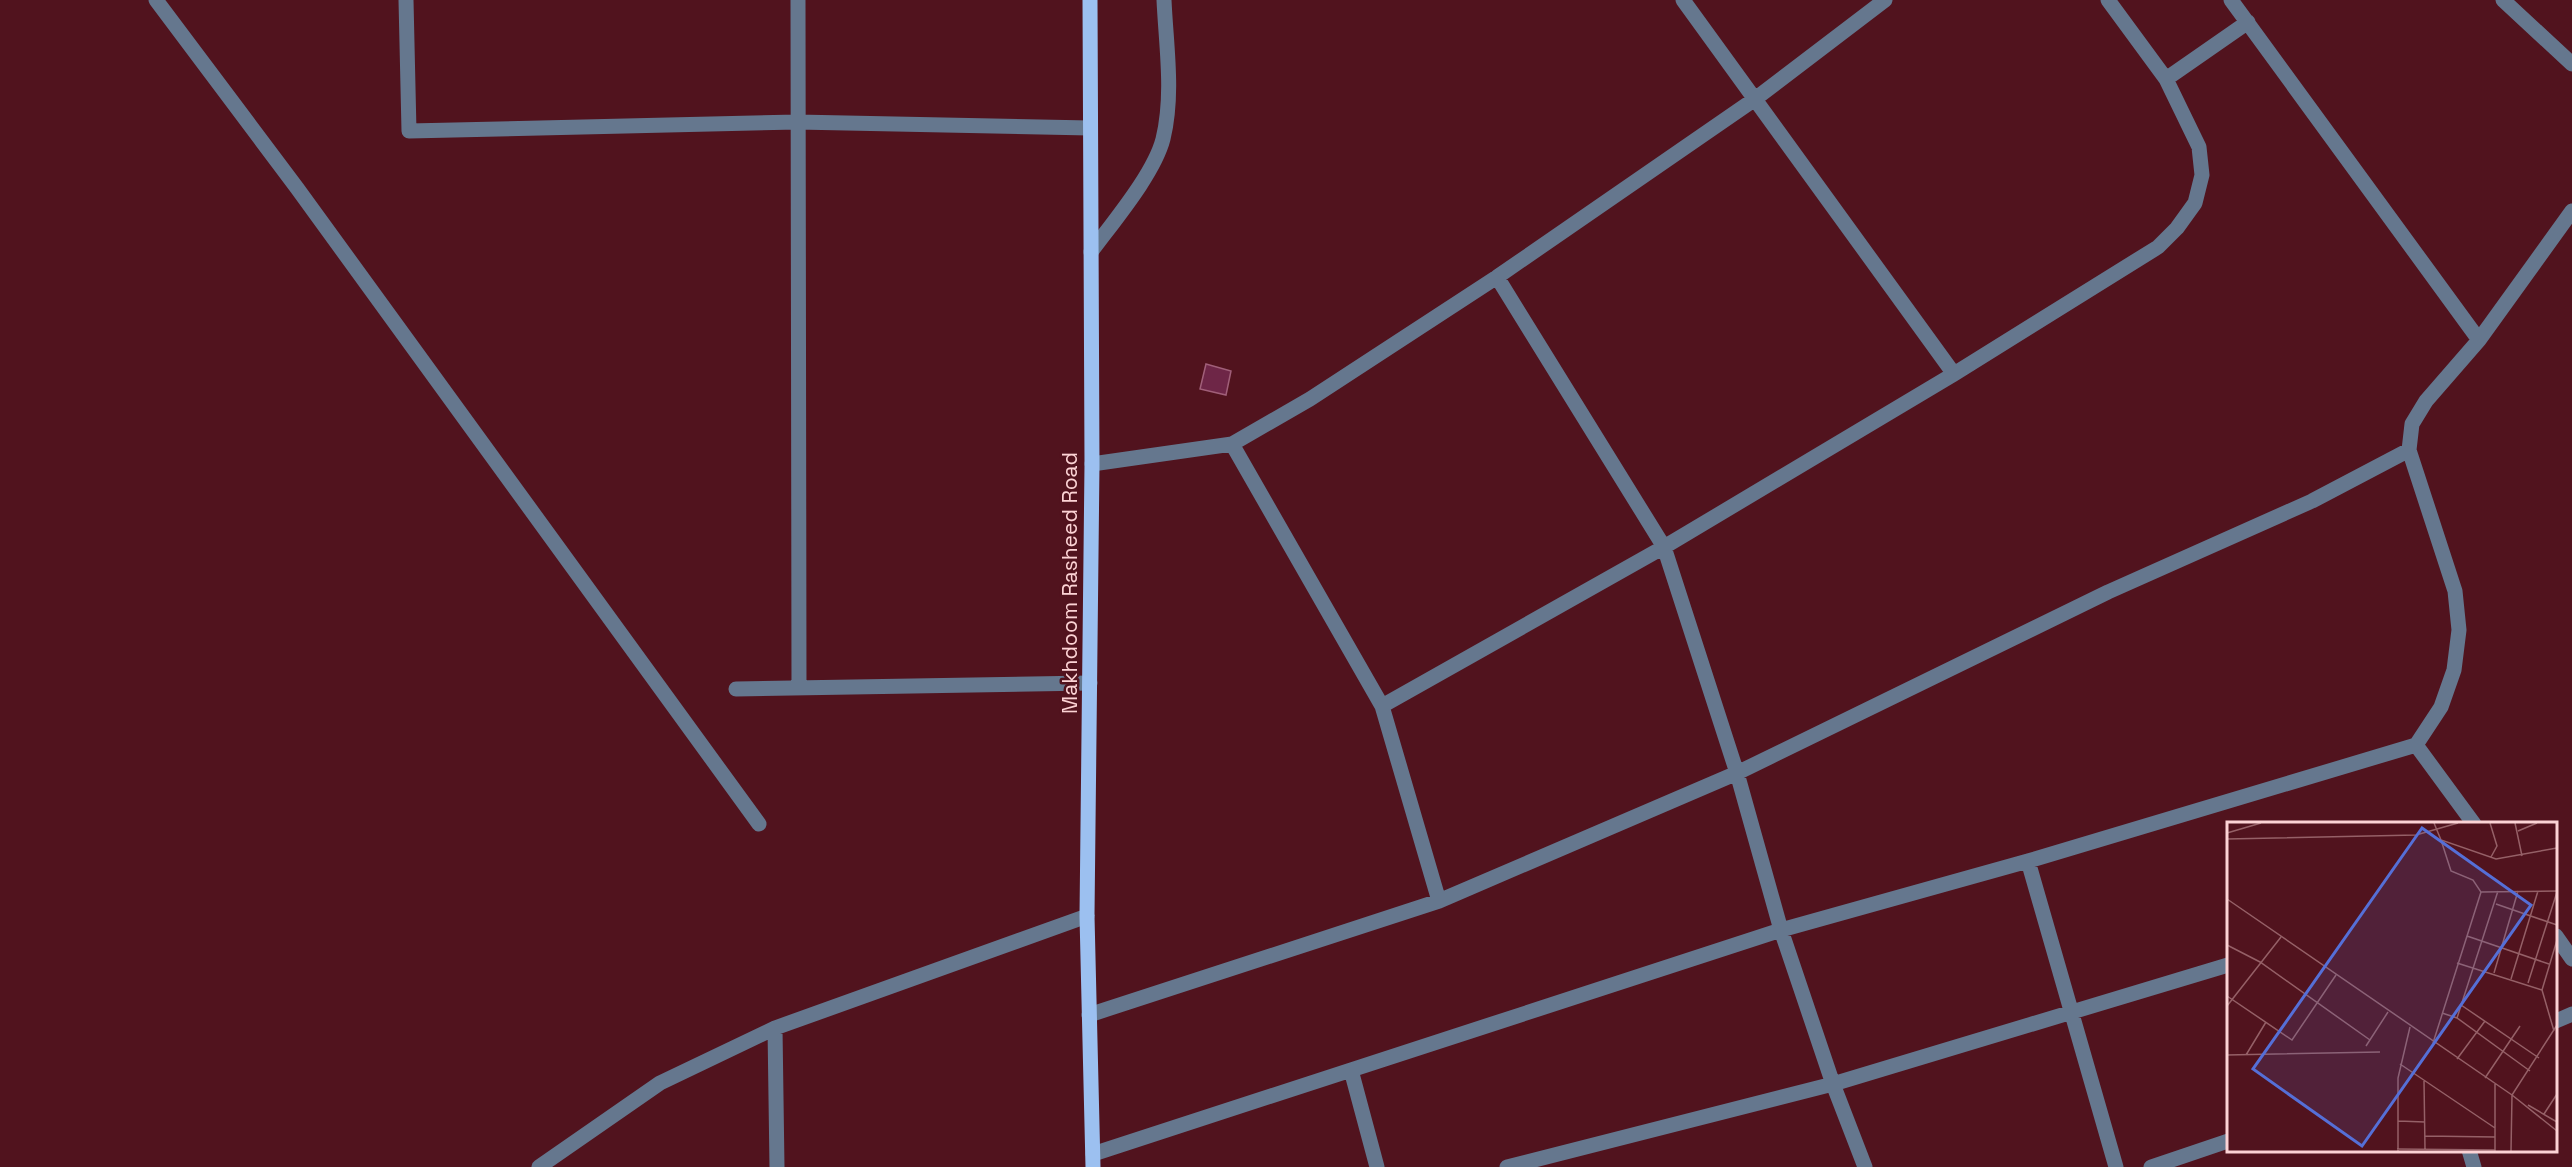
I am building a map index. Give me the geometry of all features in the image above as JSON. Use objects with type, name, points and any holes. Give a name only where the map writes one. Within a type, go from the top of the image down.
[{"type":"main road","name":"Makhdoom Rasheed Road","points":[[1090,0],[1092,464],[1087,916],[1093,1160]]},
{"type":"street","points":[[156,0],[297,188],[759,824]]},
{"type":"street","points":[[406,0],[409,131],[797,122],[1090,128]]},
{"type":"street","points":[[798,0],[799,688]]},
{"type":"street","points":[[1091,252],[1144,178],[1163,140],[1168,99],[1164,0]]},
{"type":"street","points":[[1683,0],[1954,374]]},
{"type":"street","points":[[1092,464],[1232,444],[1310,399],[1497,277],[1755,99],[1886,0]]},
{"type":"street","points":[[1382,706],[1664,547],[1954,374],[2158,247],[2177,228],[2194,203],[2202,175],[2199,147],[2166,79],[2108,0]]},
{"type":"street","points":[[2232,0],[2479,340]]},
{"type":"street","points":[[2504,0],[2572,64]]},
{"type":"street","points":[[2166,79],[2248,22]]},
{"type":"street","points":[[1093,1160],[1351,1070],[1781,930],[2028,861],[2416,745],[2441,707],[2454,670],[2459,630],[2455,591],[2409,450],[2412,424],[2426,401],[2479,340],[2572,211]]},
{"type":"street","points":[[1497,277],[1664,547],[1737,773],[1781,930],[1833,1084],[1865,1167]]},
{"type":"street","points":[[1232,444],[1382,706],[1439,901]]},
{"type":"street","points":[[1089,1015],[1439,901],[1737,773],[2108,592],[2312,501],[2409,450]]},
{"type":"street","points":[[736,689],[1090,683]]},
{"type":"street","points":[[2416,745],[2473,822]]},
{"type":"street","points":[[2028,861],[2116,1167]]},
{"type":"street","points":[[538,1167],[660,1083],[775,1028],[1087,916]]},
{"type":"street","points":[[2557,937],[2572,959]]},
{"type":"street","points":[[1507,1167],[1833,1084],[2227,966]]},
{"type":"street","points":[[2557,1021],[2572,1014]]},
{"type":"street","points":[[775,1028],[777,1167]]},
{"type":"street","points":[[1351,1070],[1377,1167]]},
{"type":"street","points":[[2151,1167],[2227,1142]]},
{"type":"street","points":[[2470,1152],[2474,1167]]},
{"type":"building","points":[[1206,364],[1231,371],[1226,395],[1200,389]]}]
